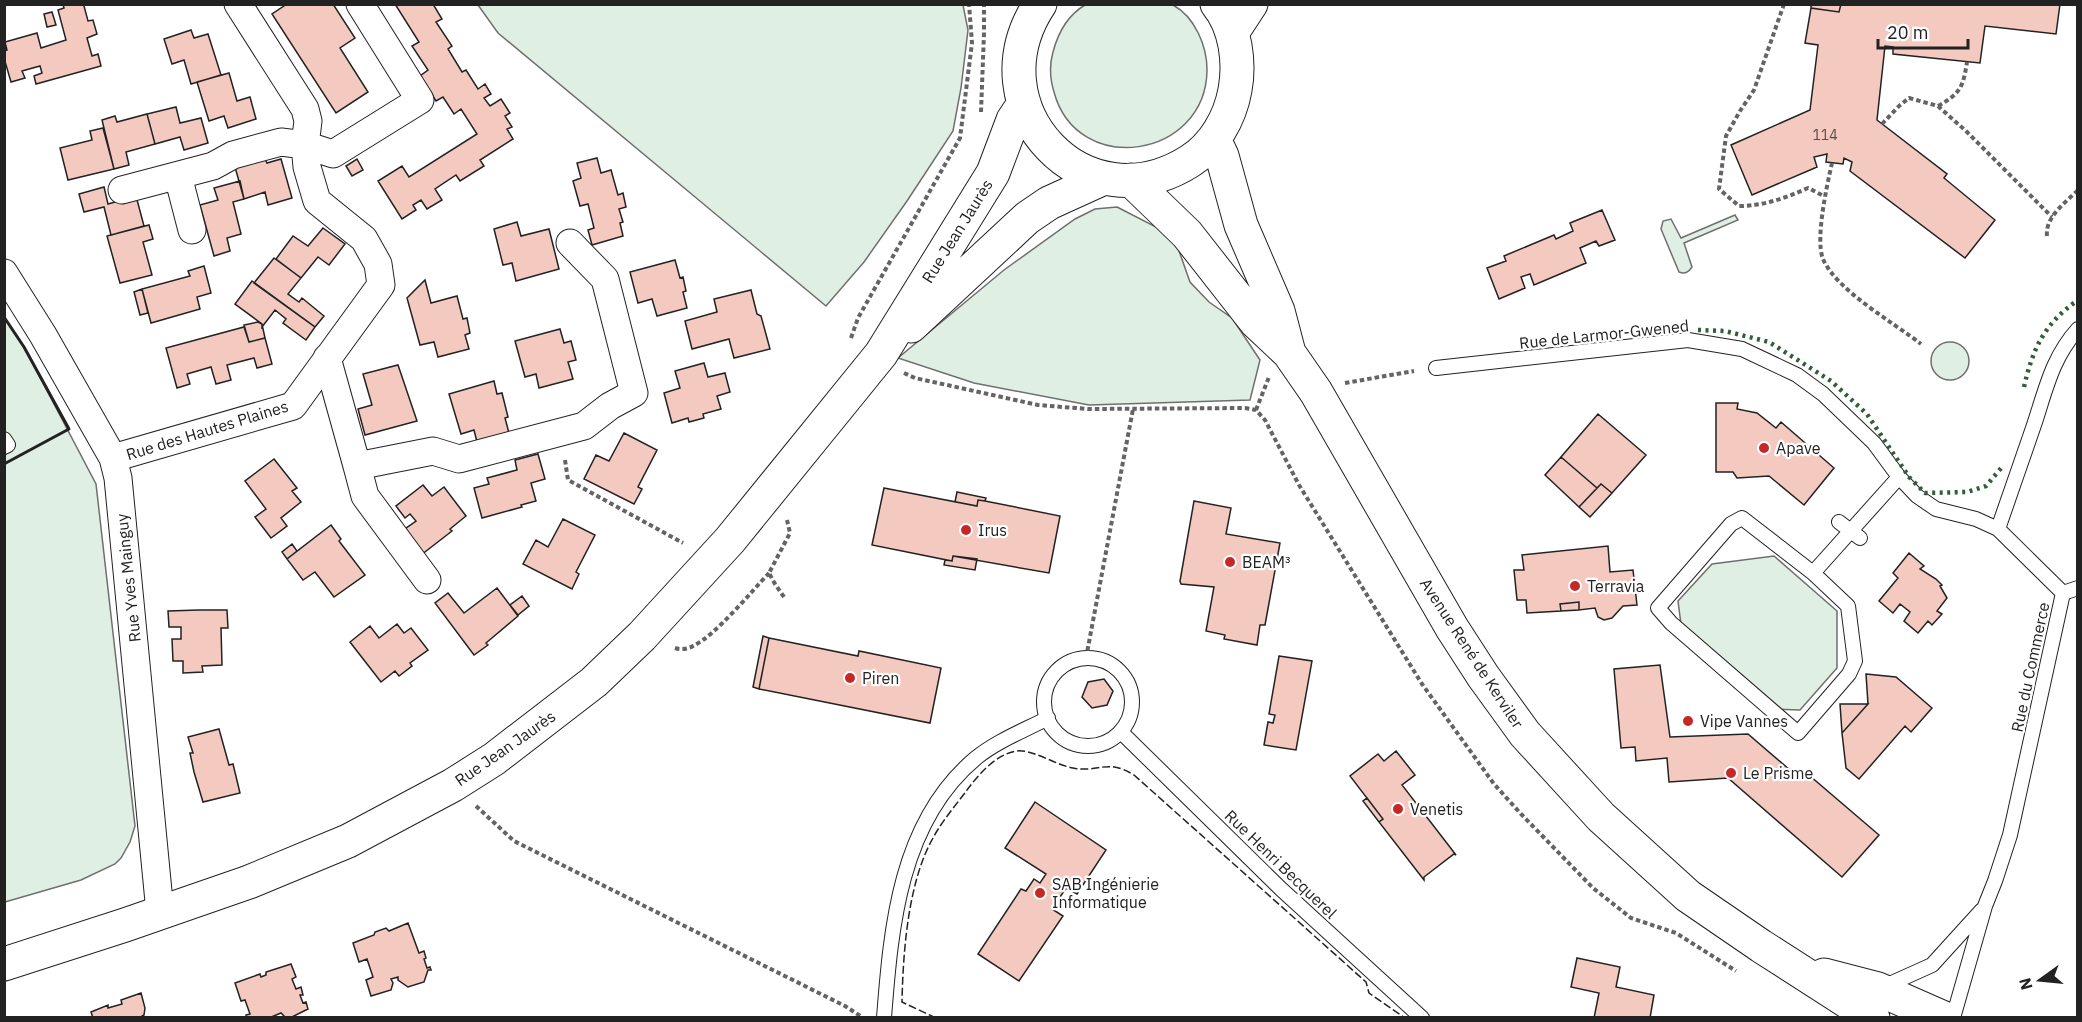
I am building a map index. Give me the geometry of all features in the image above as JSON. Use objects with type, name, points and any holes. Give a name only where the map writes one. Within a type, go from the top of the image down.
[{"type":"main road","name":"Rue Jean Jaurès","points":[[4,964],[249,882],[348,841],[453,785],[535,729],[594,682],[642,636],[890,362],[1027,218],[1049,203],[1117,179],[1154,177],[1177,169],[1197,156],[1214,139],[1232,106],[1239,70],[1232,33],[1217,4]]},
{"type":"main road","points":[[1232,33],[1251,4]]},
{"type":"main road","points":[[1031,10],[1018,62],[1023,105],[1036,130],[1054,152],[1077,168],[1117,179]]},
{"type":"main road","name":"Rue Jean Jaurès","points":[[890,362],[993,173],[1013,120],[1023,105]]},
{"type":"main road","name":"Avenue René de Kerviler","points":[[1214,139],[1222,156],[1241,225],[1278,312],[1280,364]]},
{"type":"main road","name":"Avenue René de Kerviler","points":[[1117,179],[1187,234],[1256,322],[1280,364],[1316,392],[1452,628],[1483,676],[1525,734],[1601,817],[1688,896],[1799,969],[1876,1003],[1944,1017]]},
{"type":"street","name":"Rue des Hautes Plaines","points":[[113,459],[293,406],[381,285],[378,264],[364,239],[317,201],[307,167],[305,145],[308,121],[305,109],[238,4]]},
{"type":"street","points":[[122,190],[213,166],[233,155],[281,142],[305,145],[333,154],[420,100],[360,4]]},
{"type":"street","points":[[178,176],[192,230]]},
{"type":"street","points":[[357,466],[433,451],[459,459],[584,426],[610,406],[634,393],[605,279],[570,243]]},
{"type":"street","name":"Rue Yves Mainguy","points":[[4,273],[113,459],[118,478],[160,912]]},
{"type":"street","points":[[327,358],[365,496],[427,580]]},
{"type":"lane","points":[[1998,529],[2036,421],[2048,378],[2064,345],[2078,329]]},
{"type":"lane","name":"Rue de Larmor-Gwened","points":[[1436,368],[1688,340],[1742,350],[1797,375],[1823,394],[1874,443],[1899,477],[1917,496],[1936,508],[1976,519],[1998,529]]},
{"type":"lane","points":[[4,439],[8,445],[4,447]]},
{"type":"lane","points":[[1813,573],[1855,534],[1899,477]]},
{"type":"lane","points":[[1742,518],[1813,573],[1848,606],[1855,661],[1849,674],[1798,733],[1671,623],[1658,608],[1731,524],[1742,518]]},
{"type":"lane","points":[[1839,522],[1855,534]]},
{"type":"lane","name":"Rue du Commerce","points":[[1953,1017],[1985,906],[2010,835],[2063,593],[1998,529]]},
{"type":"lane","points":[[2063,593],[2078,588]]},
{"type":"lane","points":[[1086,658],[1108,663],[1125,678],[1132,700],[1127,722],[1120,732],[1111,740],[1100,745],[1074,744],[1063,738],[1054,729],[1044,705],[1046,691],[1052,678],[1061,668],[1073,661],[1086,658]]},
{"type":"lane","points":[[884,1017],[898,904],[913,847],[924,823],[957,776],[976,759],[994,745],[1048,718]]},
{"type":"lane","name":"Rue Henri Becquerel","points":[[1120,732],[1281,889],[1422,1017]]},
{"type":"lane","name":"Rue du Commerce","points":[[1876,1003],[1932,965],[1985,906]]},
{"type":"path","points":[[851,339],[858,318],[960,138],[972,43],[969,4]]},
{"type":"path","points":[[981,115],[984,4]]},
{"type":"path","points":[[1784,4],[1754,90],[1726,136],[1719,189],[1739,206],[1772,203],[1808,188],[1824,196]]},
{"type":"path","points":[[1938,106],[1954,97],[1963,86],[1967,62]]},
{"type":"path","points":[[1882,124],[1909,98],[1938,106],[2052,217]]},
{"type":"path","points":[[1832,163],[1824,196],[1822,258],[1843,286],[1921,344]]},
{"type":"path","points":[[2047,236],[2046,229],[2052,217],[2078,190]]},
{"type":"path","points":[[890,362],[906,375],[915,378],[1038,405],[1088,409],[1132,409],[1086,658]]},
{"type":"path","points":[[1256,410],[1280,364]]},
{"type":"path","points":[[1316,392],[1354,380],[1436,368]]},
{"type":"path","points":[[561,432],[568,480],[713,559]]},
{"type":"path","points":[[642,636],[680,650],[692,647],[708,637],[770,573],[790,533],[789,522],[766,498]]},
{"type":"path","points":[[676,552],[691,536]]},
{"type":"path","points":[[770,573],[774,584],[784,597]]},
{"type":"path","points":[[453,785],[514,841],[863,1017]]},
{"type":"green space","points":[[478,5],[963,5],[968,30],[953,131],[864,262],[826,306],[498,33]]},
{"type":"green space","points":[[1085,5],[1173,5],[1188,17],[1198,33],[1205,51],[1207,70],[1201,100],[1186,123],[1164,139],[1139,147],[1112,146],[1087,137],[1067,119],[1054,92],[1051,62],[1055,45],[1064,25]]},
{"type":"green space","points":[[1117,207],[1160,229],[1178,248],[1190,282],[1209,302],[1232,318],[1260,360],[1250,400],[1089,405],[974,383],[898,358],[1004,270],[1075,219],[1095,209]]},
{"type":"green space","points":[[1735,215],[1738,220],[1684,243],[1692,267],[1689,271],[1679,272],[1661,229],[1663,221],[1671,219],[1681,238]]},
{"type":"green space","points":[[4,317],[24,347],[96,484],[135,826],[130,842],[115,864],[81,880],[5,902]]},
{"type":"green space","points":[[1950,342],[1963,348],[1969,361],[1963,374],[1950,380],[1937,374],[1931,361],[1937,348]]},
{"type":"green space","points":[[1774,556],[1837,611],[1837,668],[1800,710],[1771,709],[1682,632],[1678,601],[1712,564]]},
{"type":"building","points":[[63,4],[87,4],[84,6],[88,21],[93,20],[97,34],[87,38],[92,56],[98,54],[101,66],[36,84],[34,76],[42,73],[40,66],[22,71],[25,78],[11,82],[4,58],[4,51],[7,50],[5,42],[37,33],[41,48],[66,40],[58,10],[64,8]]},
{"type":"building","points":[[287,4],[333,4],[355,38],[340,48],[368,92],[336,113],[272,14]]},
{"type":"building","points":[[395,4],[433,4],[442,19],[436,22],[452,46],[448,49],[462,72],[466,70],[478,89],[485,84],[491,94],[484,98],[490,106],[501,99],[510,113],[505,116],[512,127],[507,129],[513,139],[480,160],[484,166],[460,181],[456,175],[435,189],[442,200],[427,209],[421,200],[413,205],[416,210],[402,219],[378,181],[402,166],[409,177],[477,134],[461,109],[454,114],[443,97],[436,101],[420,76],[428,70],[412,46],[419,42]]},
{"type":"building","points":[[1811,4],[1841,4],[1839,12],[1811,8]]},
{"type":"building","points":[[1841,4],[2060,4],[2056,34],[1985,26],[1980,63],[1893,54],[1893,47],[1885,46],[1877,120],[1947,174],[1944,178],[1995,220],[1965,258],[1850,171],[1852,162],[1844,158],[1843,164],[1826,162],[1827,154],[1814,157],[1817,167],[1752,195],[1731,145],[1810,110],[1818,45],[1805,43],[1811,8],[1839,12]]},
{"type":"building","points":[[52,12],[56,25],[47,27],[44,14]]},
{"type":"building","points":[[191,30],[194,38],[208,34],[221,75],[191,84],[184,60],[172,64],[164,39]]},
{"type":"building","points":[[229,73],[237,101],[250,97],[256,119],[228,128],[224,116],[209,121],[197,82]]},
{"type":"building","points":[[176,107],[180,123],[201,118],[208,143],[184,150],[180,137],[155,144],[147,114]]},
{"type":"building","points":[[147,114],[155,144],[126,152],[129,165],[114,169],[102,120],[115,116],[117,122]]},
{"type":"building","points":[[103,128],[114,169],[68,180],[60,148],[92,140],[90,131]]},
{"type":"building","points":[[597,158],[601,173],[611,170],[618,195],[623,193],[626,207],[619,209],[623,222],[620,223],[623,236],[592,245],[588,230],[594,228],[588,204],[580,206],[573,181],[581,178],[577,163]]},
{"type":"building","points":[[265,159],[267,163],[281,159],[292,198],[268,205],[265,192],[244,199],[235,167]]},
{"type":"building","points":[[357,159],[363,170],[352,176],[346,166]]},
{"type":"building","points":[[240,181],[244,199],[233,202],[241,234],[227,238],[230,251],[214,256],[200,205],[218,200],[214,188]]},
{"type":"building","points":[[104,187],[108,204],[136,196],[144,226],[111,235],[104,207],[84,212],[79,194]]},
{"type":"building","points":[[1602,210],[1615,240],[1599,246],[1596,241],[1580,248],[1586,263],[1534,285],[1530,274],[1521,277],[1525,288],[1499,299],[1487,268],[1506,261],[1504,256],[1554,235],[1556,239],[1573,231],[1570,223]]},
{"type":"building","points":[[517,222],[521,236],[549,229],[559,269],[516,281],[512,263],[503,265],[494,229]]},
{"type":"building","points":[[149,225],[153,239],[143,242],[152,275],[120,283],[107,236]]},
{"type":"building","points":[[323,228],[345,244],[329,265],[318,257],[301,278],[276,259],[293,236],[308,246]]},
{"type":"building","points":[[274,258],[301,278],[288,294],[299,302],[302,298],[324,316],[315,327],[254,283]]},
{"type":"building","points":[[675,260],[680,278],[683,277],[686,291],[683,292],[687,308],[657,316],[652,299],[638,303],[630,272]]},
{"type":"building","points":[[204,266],[211,293],[197,297],[200,309],[151,323],[142,289],[190,276],[188,271]]},
{"type":"building","points":[[425,280],[431,303],[457,296],[463,319],[467,318],[470,333],[465,335],[469,349],[438,357],[434,342],[420,345],[407,298]]},
{"type":"building","points":[[252,281],[315,327],[306,340],[283,323],[286,319],[275,310],[262,327],[262,324],[235,304]]},
{"type":"building","points":[[142,289],[148,313],[140,315],[134,292]]},
{"type":"building","points":[[751,290],[770,349],[734,358],[729,339],[692,349],[685,321],[717,312],[714,299]]},
{"type":"building","points":[[258,322],[262,324],[265,338],[249,342],[244,325]]},
{"type":"building","points":[[244,327],[249,342],[265,338],[272,364],[257,368],[254,358],[227,365],[231,380],[216,384],[211,367],[187,374],[190,384],[177,388],[166,348]]},
{"type":"building","points":[[560,329],[564,343],[571,341],[576,360],[568,362],[573,379],[539,388],[536,374],[525,377],[515,341]]},
{"type":"building","points":[[704,363],[708,377],[725,373],[730,392],[717,396],[721,409],[703,414],[704,418],[689,422],[688,418],[672,423],[664,393],[680,388],[675,371]]},
{"type":"building","points":[[398,365],[417,421],[365,435],[358,409],[372,405],[363,374]]},
{"type":"building","points":[[494,381],[497,394],[502,393],[509,433],[477,442],[474,430],[461,434],[449,394]]},
{"type":"building","name":"Apave","points":[[1716,403],[1738,403],[1737,409],[1757,413],[1776,428],[1781,422],[1834,468],[1804,505],[1769,476],[1737,478],[1733,472],[1716,472]]},
{"type":"building","points":[[1598,414],[1646,455],[1612,493],[1601,484],[1597,488],[1561,457]]},
{"type":"building","points":[[624,433],[657,450],[638,487],[642,489],[634,504],[584,479],[596,455],[609,461]]},
{"type":"building","points":[[538,454],[545,479],[531,483],[536,501],[482,518],[474,488],[489,484],[487,478],[517,470],[515,460]]},
{"type":"building","points":[[1561,457],[1597,488],[1579,507],[1545,475]]},
{"type":"building","points":[[274,459],[297,488],[292,491],[301,502],[281,518],[287,526],[271,538],[255,517],[266,509],[245,481]]},
{"type":"building","points":[[1601,484],[1612,493],[1590,517],[1579,507]]},
{"type":"building","points":[[423,485],[432,496],[444,487],[466,516],[450,529],[452,531],[421,555],[402,531],[416,521],[410,514],[405,518],[396,506]]},
{"type":"building","name":"Irus","points":[[884,488],[977,506],[978,500],[1060,516],[1049,573],[953,556],[952,561],[872,545]]},
{"type":"building","points":[[957,492],[986,498],[985,501],[978,500],[977,506],[955,502]]},
{"type":"building","name":"BEAM³","points":[[1194,501],[1231,508],[1226,534],[1280,543],[1265,625],[1260,625],[1257,645],[1224,639],[1225,635],[1206,631],[1214,587],[1181,584]]},
{"type":"building","points":[[563,519],[595,535],[576,572],[579,574],[572,589],[523,564],[536,540],[548,547]]},
{"type":"building","points":[[331,525],[341,539],[339,541],[365,575],[334,597],[315,572],[303,580],[287,559]]},
{"type":"building","points":[[292,544],[297,551],[287,559],[282,552]]},
{"type":"building","name":"Terravia","points":[[1608,546],[1610,572],[1633,570],[1637,605],[1623,606],[1612,618],[1604,620],[1598,617],[1595,608],[1579,610],[1579,602],[1560,604],[1561,611],[1527,613],[1526,600],[1517,600],[1514,570],[1524,570],[1522,555]]},
{"type":"building","points":[[1909,553],[1924,566],[1920,569],[1942,585],[1940,586],[1947,598],[1937,611],[1942,614],[1932,625],[1928,621],[1918,633],[1904,621],[1910,612],[1900,604],[1893,613],[1879,601],[1898,578],[1893,573]]},
{"type":"building","points":[[953,556],[977,559],[975,570],[944,565],[945,560],[952,561]]},
{"type":"building","points":[[497,588],[518,616],[486,643],[488,645],[474,655],[435,603],[448,593],[464,613]]},
{"type":"building","points":[[522,596],[529,606],[518,615],[510,605]]},
{"type":"building","points":[[1579,602],[1579,610],[1561,611],[1560,604]]},
{"type":"building","points":[[227,610],[228,628],[221,628],[222,665],[202,666],[203,672],[183,673],[183,661],[173,661],[172,639],[181,639],[181,627],[169,627],[168,611]]},
{"type":"building","points":[[397,624],[404,633],[411,628],[428,650],[410,663],[412,666],[399,676],[395,671],[381,682],[350,642],[370,626],[379,638]]},
{"type":"building","points":[[763,636],[769,638],[759,689],[753,687]]},
{"type":"building","name":"Piren","points":[[769,638],[858,656],[859,651],[941,668],[930,723],[759,689]]},
{"type":"building","points":[[1279,656],[1312,661],[1296,750],[1264,745],[1268,722],[1273,723],[1275,715],[1269,714]]},
{"type":"building","name":"Le Prisme","points":[[1660,665],[1670,737],[1748,734],[1797,776],[1803,770],[1879,835],[1842,877],[1728,778],[1669,782],[1667,758],[1636,761],[1635,747],[1621,748],[1614,669]]},
{"type":"building","points":[[1866,674],[1896,677],[1932,708],[1911,732],[1905,726],[1859,779],[1846,768],[1842,733],[1868,704]]},
{"type":"building","points":[[1104,679],[1113,691],[1107,705],[1092,708],[1082,697],[1088,682]]},
{"type":"building","points":[[1840,704],[1868,704],[1842,733]]},
{"type":"building","points":[[219,729],[229,765],[233,764],[240,793],[203,802],[194,772],[190,753],[193,753],[188,737]]},
{"type":"building","name":"Venetis","points":[[1396,751],[1415,775],[1402,785],[1456,855],[1454,854],[1424,877],[1424,880],[1379,822],[1383,819],[1350,776],[1378,754],[1384,761]]},
{"type":"building","points":[[1367,798],[1383,819],[1379,822],[1363,801]]},
{"type":"building","name":"SAB Ingénierie Informatique","points":[[1035,802],[1106,850],[1077,894],[1066,888],[1052,909],[1063,916],[1019,981],[978,954],[1021,889],[1026,891],[1034,879],[1040,883],[1046,874],[1005,848]]},
{"type":"building","points":[[408,923],[419,953],[424,951],[427,968],[430,967],[431,970],[428,970],[424,982],[408,987],[398,980],[398,977],[391,979],[393,983],[391,990],[371,996],[366,980],[373,977],[367,959],[359,962],[353,943],[386,928],[389,931]]},
{"type":"building","points":[[1577,958],[1620,967],[1616,987],[1654,995],[1650,1018],[1594,1018],[1599,993],[1571,987]]},
{"type":"building","points":[[291,964],[296,977],[292,979],[296,989],[301,987],[303,995],[300,995],[308,1009],[290,1018],[286,1018],[281,1013],[269,1018],[247,1018],[246,1015],[250,1014],[245,1000],[241,1001],[235,983],[260,974],[261,977],[266,975],[266,972]]},
{"type":"building","points":[[141,993],[145,1008],[144,1015],[139,1018],[93,1018],[91,1012],[108,1005],[108,1008],[122,1004],[121,1000]]},
{"type":"hedge","points":[[2024,387],[2031,360],[2048,328],[2056,318],[2078,300]]},
{"type":"hedge","points":[[1698,330],[1725,331],[1769,342],[1831,381],[1867,414],[1909,477],[1925,493],[1967,492],[1986,486],[2002,467]]},
{"type":"fence","points":[[936,1018],[902,1002],[906,940],[912,896],[918,875],[937,832],[972,784],[995,760],[1017,751],[1030,752],[1073,768],[1116,767],[1134,775],[1366,982],[1369,993],[1405,1018]]},
{"type":"wall","points":[[4,317],[24,347],[69,429],[4,464]]},
{"type":"place","name":"Apave","points":[[1764,448]]},
{"type":"place","name":"Irus","points":[[966,530]]},
{"type":"place","name":"BEAM³","points":[[1230,562]]},
{"type":"place","name":"Terravia","points":[[1575,586]]},
{"type":"place","name":"Piren","points":[[850,678]]},
{"type":"place","name":"Vipe Vannes","points":[[1688,721]]},
{"type":"place","name":"Le Prisme","points":[[1731,773]]},
{"type":"place","name":"Venetis","points":[[1398,809]]},
{"type":"place","name":"SAB Ingénierie Informatique","points":[[1040,893]]}]
